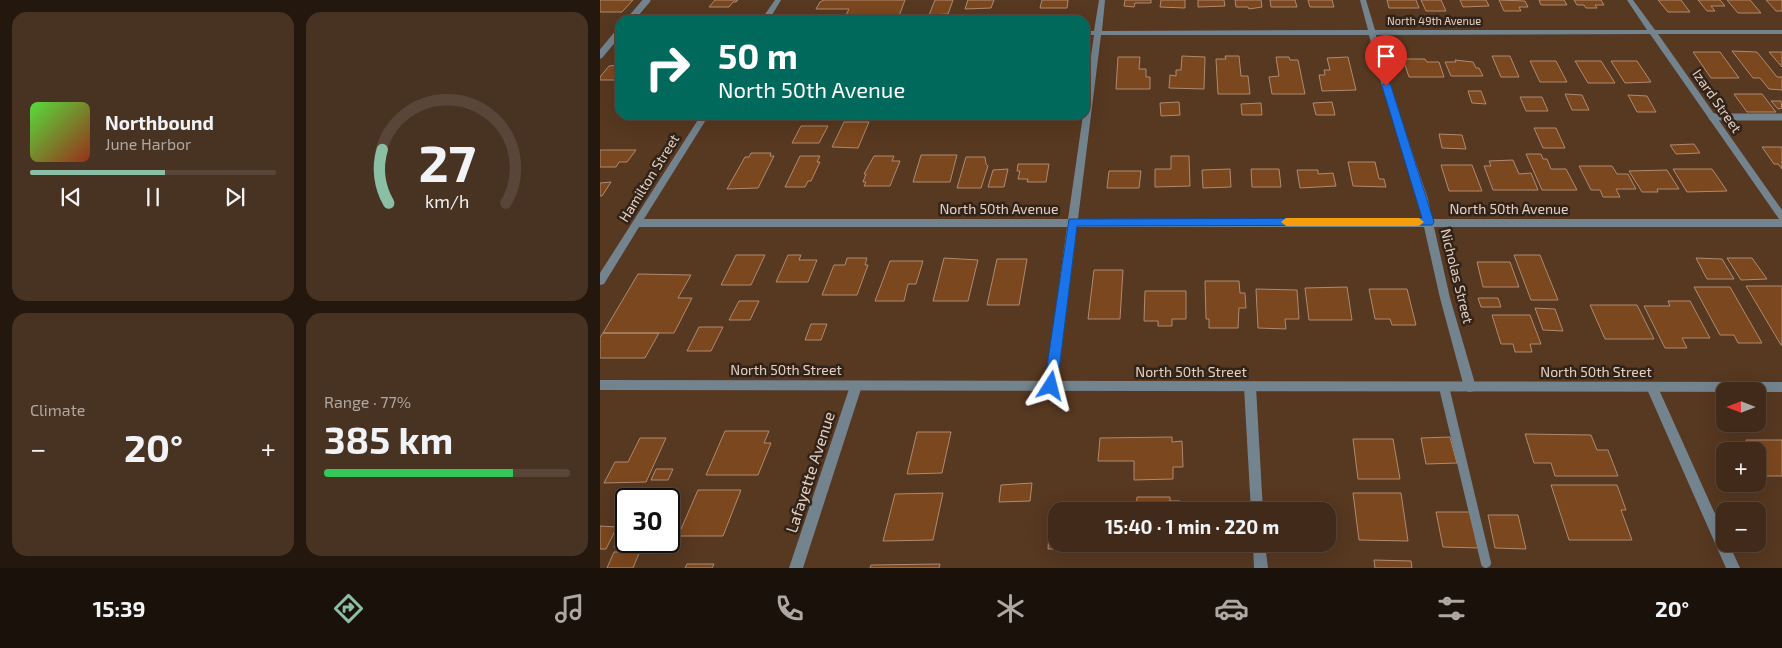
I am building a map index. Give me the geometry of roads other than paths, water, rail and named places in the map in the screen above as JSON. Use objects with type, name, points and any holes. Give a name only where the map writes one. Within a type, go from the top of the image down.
[{"type":"street","points":[[768,15],[778,0]]},
{"type":"street","points":[[1090,86],[1102,0]]},
{"type":"street","name":"Nicholas Street","points":[[1363,0],[1429,222],[1445,298],[1470,387]]},
{"type":"street","name":"Izard Street","points":[[1630,0],[1782,217]]},
{"type":"street","name":"North 49th Avenue","points":[[1090,33],[1782,32]]},
{"type":"street","name":"Hamilton Street","points":[[600,281],[702,120]]},
{"type":"street","points":[[1051,386],[1085,120]]},
{"type":"street","name":"North 50th Avenue","points":[[637,223],[1782,223]]},
{"type":"street","name":"North 50th Street","points":[[600,385],[1782,386]]},
{"type":"street","name":"Lafayette Avenue","points":[[796,568],[856,386]]},
{"type":"street","points":[[1652,386],[1733,568]]},
{"type":"street","points":[[1250,387],[1257,502]]},
{"type":"street","points":[[1260,552],[1261,568]]},
{"type":"lane","points":[[634,15],[647,0]]},
{"type":"lane","points":[[600,55],[615,38]]},
{"type":"lane","points":[[1712,117],[1782,117]]},
{"type":"lane","points":[[1444,387],[1486,563]]}]
